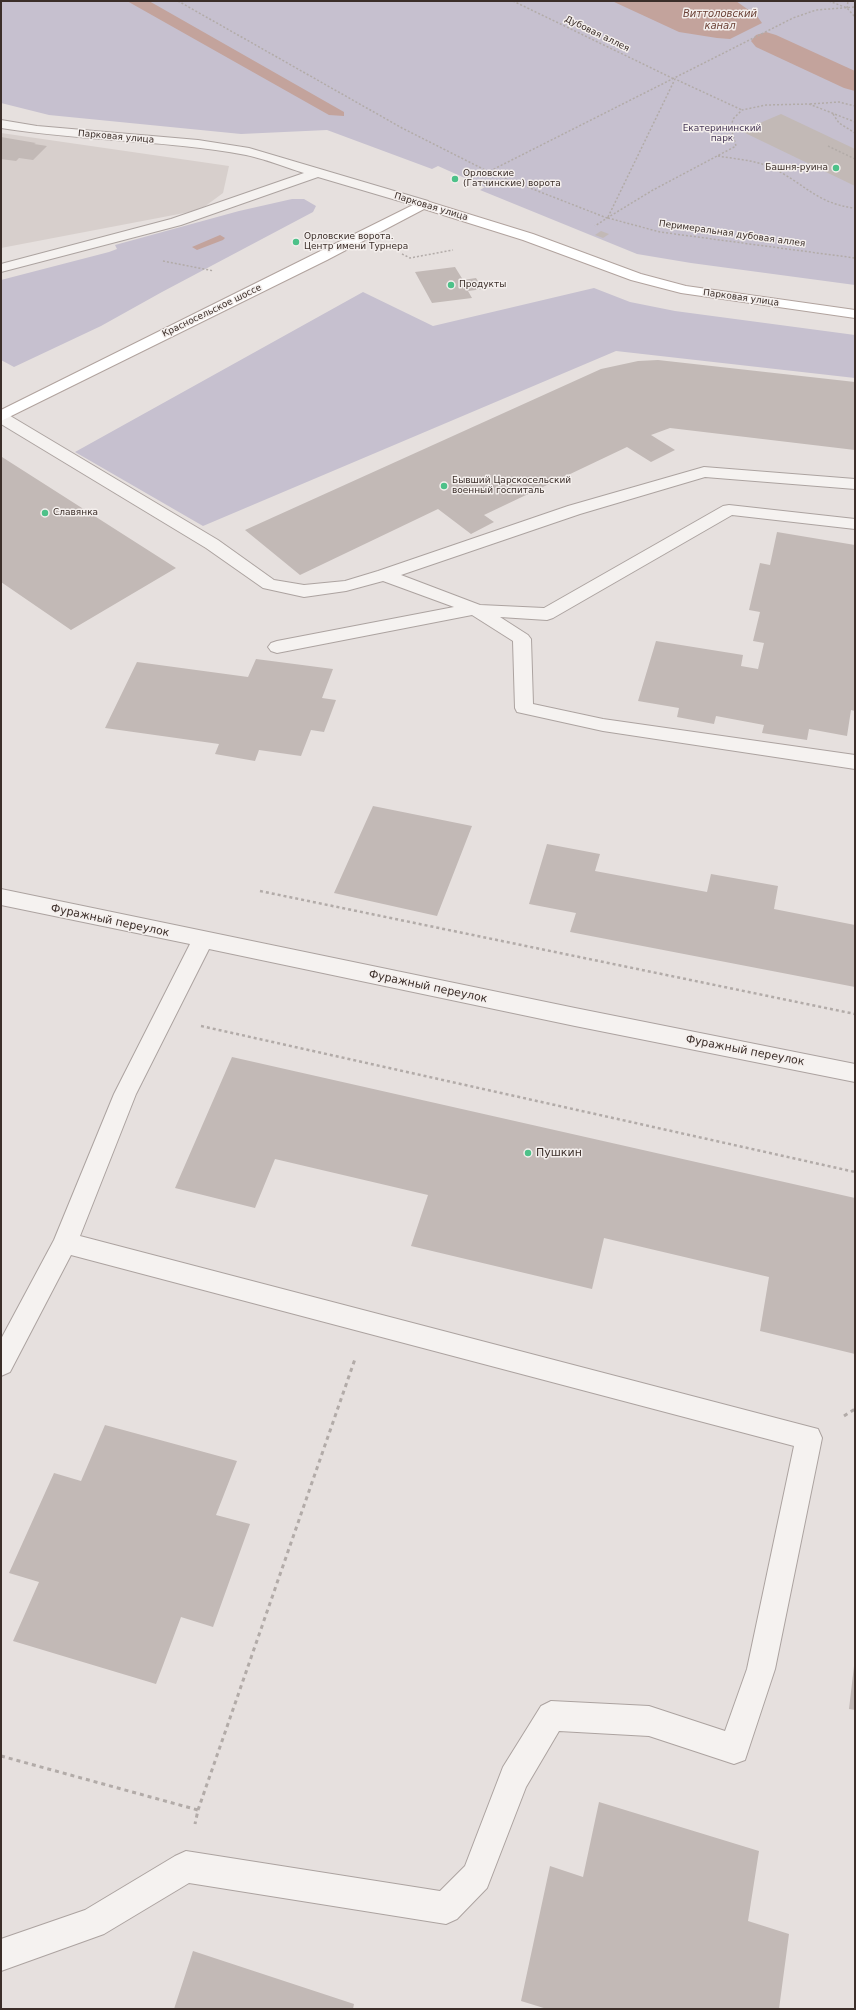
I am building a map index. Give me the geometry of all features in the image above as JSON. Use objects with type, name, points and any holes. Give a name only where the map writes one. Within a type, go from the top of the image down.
[{"type":"main road","name":"Парковая улица","points":[[423,204],[528,237],[636,276],[686,290],[855,314]]},
{"type":"main road","name":"Красносельское шоссе","points":[[1,417],[322,257],[423,204]]},
{"type":"street","name":"Парковая улица","points":[[1,124],[37,130],[198,144],[249,152],[423,204]]},
{"type":"street","points":[[1,268],[90,246],[176,222],[319,172]]},
{"type":"street","points":[[1,417],[212,544],[269,584],[304,591],[346,586],[384,576],[574,510],[704,472],[855,484]]},
{"type":"street","points":[[277,647],[475,610],[547,614],[730,510],[855,524]]},
{"type":"street","points":[[384,576],[475,610],[522,639],[524,708],[603,725],[855,762]]},
{"type":"street","name":"Фуражный переулок","points":[[1,897],[202,940],[855,1073]]},
{"type":"street","points":[[1,1364],[64,1243],[125,1094],[202,940]]},
{"type":"street","points":[[1,1955],[93,1923],[186,1867],[446,1908],[476,1877],[514,1778],[551,1716],[649,1721],[734,1749],[761,1669],[810,1438],[64,1243]]},
{"type":"path","name":"Перимеральная дубовая аллея","points":[[178,1],[402,128],[489,172],[608,218],[660,232],[855,258]]},
{"type":"path","name":"Дубовая аллея","points":[[513,1],[742,110]]},
{"type":"path","points":[[829,1],[847,8],[855,17]]},
{"type":"path","points":[[847,8],[848,1]]},
{"type":"path","points":[[489,172],[793,18],[816,10],[855,7]]},
{"type":"path","points":[[608,218],[675,79]]},
{"type":"path","points":[[590,229],[653,190],[736,146],[731,128],[733,119],[742,110],[766,105],[799,103],[809,104],[832,101],[855,105]]},
{"type":"path","points":[[809,104],[855,122]]},
{"type":"path","points":[[833,114],[841,125],[855,133]]},
{"type":"path","points":[[828,146],[855,159]]},
{"type":"path","points":[[718,156],[770,167],[804,190],[841,208],[855,208]]},
{"type":"path","points":[[397,252],[410,258],[440,251],[460,249]]},
{"type":"path","points":[[260,891],[855,1014]]},
{"type":"path","points":[[164,1018],[855,1172]]},
{"type":"path","points":[[186,1867],[198,1810],[367,1323]]},
{"type":"path","points":[[1,1756],[198,1810]]},
{"type":"shaded area","points":[[1,133],[229,166],[223,193],[200,210],[1,248]]},
{"type":"green space","name":"Екатерининский парк","points":[[1,1],[855,1],[855,285],[691,263],[637,254],[480,190],[485,187],[438,166],[432,169],[327,130],[241,134],[49,115],[1,103]]},
{"type":"green space","points":[[292,199],[304,199],[316,206],[313,212],[101,326],[14,367],[1,360],[1,280],[109,252],[117,249],[115,245],[239,211]]},
{"type":"green space","points":[[594,288],[630,302],[675,311],[855,335],[855,378],[616,351],[203,526],[75,452],[363,292],[433,326]]},
{"type":"water","points":[[127,1],[149,1],[344,112],[344,116],[329,115]]},
{"type":"water","name":"Виттоловский канал","points":[[612,1],[736,1],[757,16],[762,23],[730,39],[717,38],[679,32]]},
{"type":"building","name":"Башня-руина","points":[[781,114],[855,149],[855,186],[741,131]]},
{"type":"building","points":[[1,137],[47,146],[33,160],[19,158],[16,161],[1,159]]},
{"type":"building","points":[[601,231],[609,234],[603,238],[595,235]]},
{"type":"building","name":"Продукты","points":[[455,267],[463,280],[476,278],[483,289],[468,291],[472,298],[432,303],[415,272]]},
{"type":"building","name":"Бывший Царскосельский военный госпиталь","points":[[658,360],[855,382],[855,450],[670,428],[651,435],[675,450],[651,462],[627,447],[484,515],[494,522],[471,534],[438,509],[300,575],[245,530],[601,369],[638,361]]},
{"type":"building","name":"Славянка","points":[[1,457],[176,568],[71,630],[1,582]]},
{"type":"building","points":[[777,532],[855,545],[855,711],[851,710],[847,736],[809,729],[807,740],[762,733],[764,725],[716,716],[714,724],[677,717],[679,708],[638,701],[656,641],[743,655],[741,666],[758,669],[764,643],[753,641],[760,612],[749,610],[760,563],[770,565]]},
{"type":"building","points":[[256,659],[333,669],[322,698],[336,700],[324,732],[311,730],[301,756],[259,750],[255,761],[215,754],[219,744],[105,728],[137,662],[248,677]]},
{"type":"building","points":[[373,806],[472,826],[437,916],[334,893]]},
{"type":"building","points":[[547,844],[600,854],[595,871],[707,892],[711,874],[778,886],[774,909],[855,925],[855,987],[570,932],[576,913],[529,904]]},
{"type":"building","points":[[232,1057],[855,1198],[855,1354],[760,1331],[769,1277],[604,1238],[592,1289],[411,1246],[428,1195],[275,1159],[255,1208],[175,1188]]},
{"type":"building","points":[[105,1425],[237,1461],[216,1515],[250,1524],[213,1627],[181,1617],[156,1684],[13,1641],[39,1582],[9,1573],[54,1473],[81,1481]]},
{"type":"building","points":[[855,1666],[855,1710],[849,1709]]},
{"type":"building","points":[[599,1802],[759,1851],[748,1921],[789,1934],[779,2009],[547,2009],[521,2001],[550,1866],[583,1877]]},
{"type":"building","points":[[193,1951],[354,2004],[353,2009],[174,2009]]},
{"type":"waterway","name":"Виттоловский канал","points":[[766,41],[855,82]]},
{"type":"waterway","points":[[197,247],[220,238]]},
{"type":"place","name":"Башня-руина","points":[[836,168]]},
{"type":"place","name":"Орловские (Гатчинские) ворота","points":[[455,179]]},
{"type":"place","name":"Орловские ворота. Центр имени Турнера","points":[[296,242]]},
{"type":"place","name":"Продукты","points":[[451,285]]},
{"type":"place","name":"Бывший Царскосельский военный госпиталь","points":[[444,486]]},
{"type":"place","name":"Славянка","points":[[45,513]]},
{"type":"place","name":"Пушкин","points":[[528,1153]]}]
